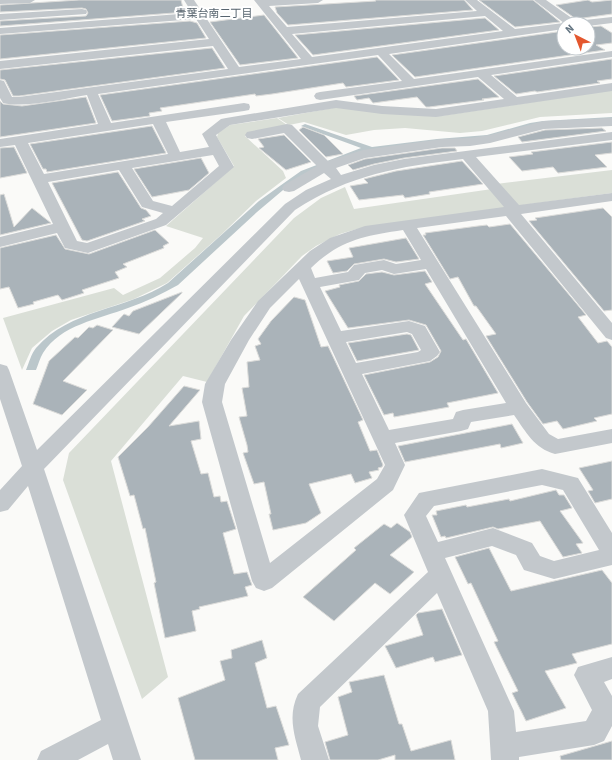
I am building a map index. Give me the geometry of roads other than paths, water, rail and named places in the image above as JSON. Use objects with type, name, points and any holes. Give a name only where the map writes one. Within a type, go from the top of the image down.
[{"type":"street","points":[[0,1],[30,0]]},
{"type":"street","points":[[260,2],[318,0]]},
{"type":"street","points":[[470,0],[513,33]]},
{"type":"street","points":[[540,1],[556,0]]},
{"type":"street","points":[[540,1],[562,16]]},
{"type":"street","points":[[177,6],[191,2],[235,71]]},
{"type":"street","points":[[260,2],[308,60]]},
{"type":"street","points":[[0,17],[92,11]]},
{"type":"street","points":[[284,31],[487,13]]},
{"type":"street","points":[[0,31],[199,16]]},
{"type":"street","points":[[596,22],[612,20]]},
{"type":"street","points":[[0,84],[7,100],[19,101],[308,60],[556,27]]},
{"type":"street","points":[[0,65],[216,42]]},
{"type":"street","points":[[380,51],[411,83]]},
{"type":"street","points":[[0,143],[612,54]]},
{"type":"street","points":[[481,73],[514,101]]},
{"type":"street","points":[[20,140],[61,228],[71,245],[88,248],[161,222],[227,167],[209,134],[226,122],[336,104],[382,110],[436,113],[612,87]]},
{"type":"street","points":[[91,91],[106,127]]},
{"type":"street","points":[[491,131],[542,119],[612,115]]},
{"type":"street","points":[[158,120],[176,157]]},
{"type":"street","points":[[289,188],[311,174],[326,167],[363,154],[442,143],[470,142],[490,139],[538,126],[612,122]]},
{"type":"street","points":[[252,135],[287,128],[339,180]]},
{"type":"street","points":[[0,504],[33,467],[290,207],[304,196],[355,174],[395,164],[612,136]]},
{"type":"street","points":[[38,179],[217,150]]},
{"type":"street","points":[[466,154],[512,206],[512,212],[612,334]]},
{"type":"street","points":[[123,165],[148,204],[175,211]]},
{"type":"street","points":[[306,276],[395,465],[384,484],[264,581],[212,402],[215,384],[240,340],[264,305],[306,276],[316,254],[336,241],[365,231],[512,212],[612,197]]},
{"type":"street","points":[[407,226],[519,408],[542,439],[555,447],[612,436]]},
{"type":"street","points":[[0,242],[61,228]]},
{"type":"street","points":[[306,276],[353,276],[360,269],[384,265],[394,269],[430,264]]},
{"type":"street","points":[[335,338],[409,326],[419,330],[431,352],[423,357],[350,370]]},
{"type":"street","points":[[0,370],[33,467],[126,760]]},
{"type":"street","points":[[382,438],[461,424],[464,417],[519,408]]},
{"type":"street","points":[[612,552],[570,484],[542,476],[427,499],[415,515],[501,711],[505,753],[594,732],[606,711],[587,675],[612,668]]},
{"type":"street","points":[[432,552],[493,537],[524,549],[532,563],[554,570],[612,556]]},
{"type":"street","points":[[315,760],[305,726],[307,702],[441,574]]},
{"type":"street","points":[[52,760],[115,726]]},
{"type":"district","name":"青葉台南二丁目","points":[[214,13]]}]
